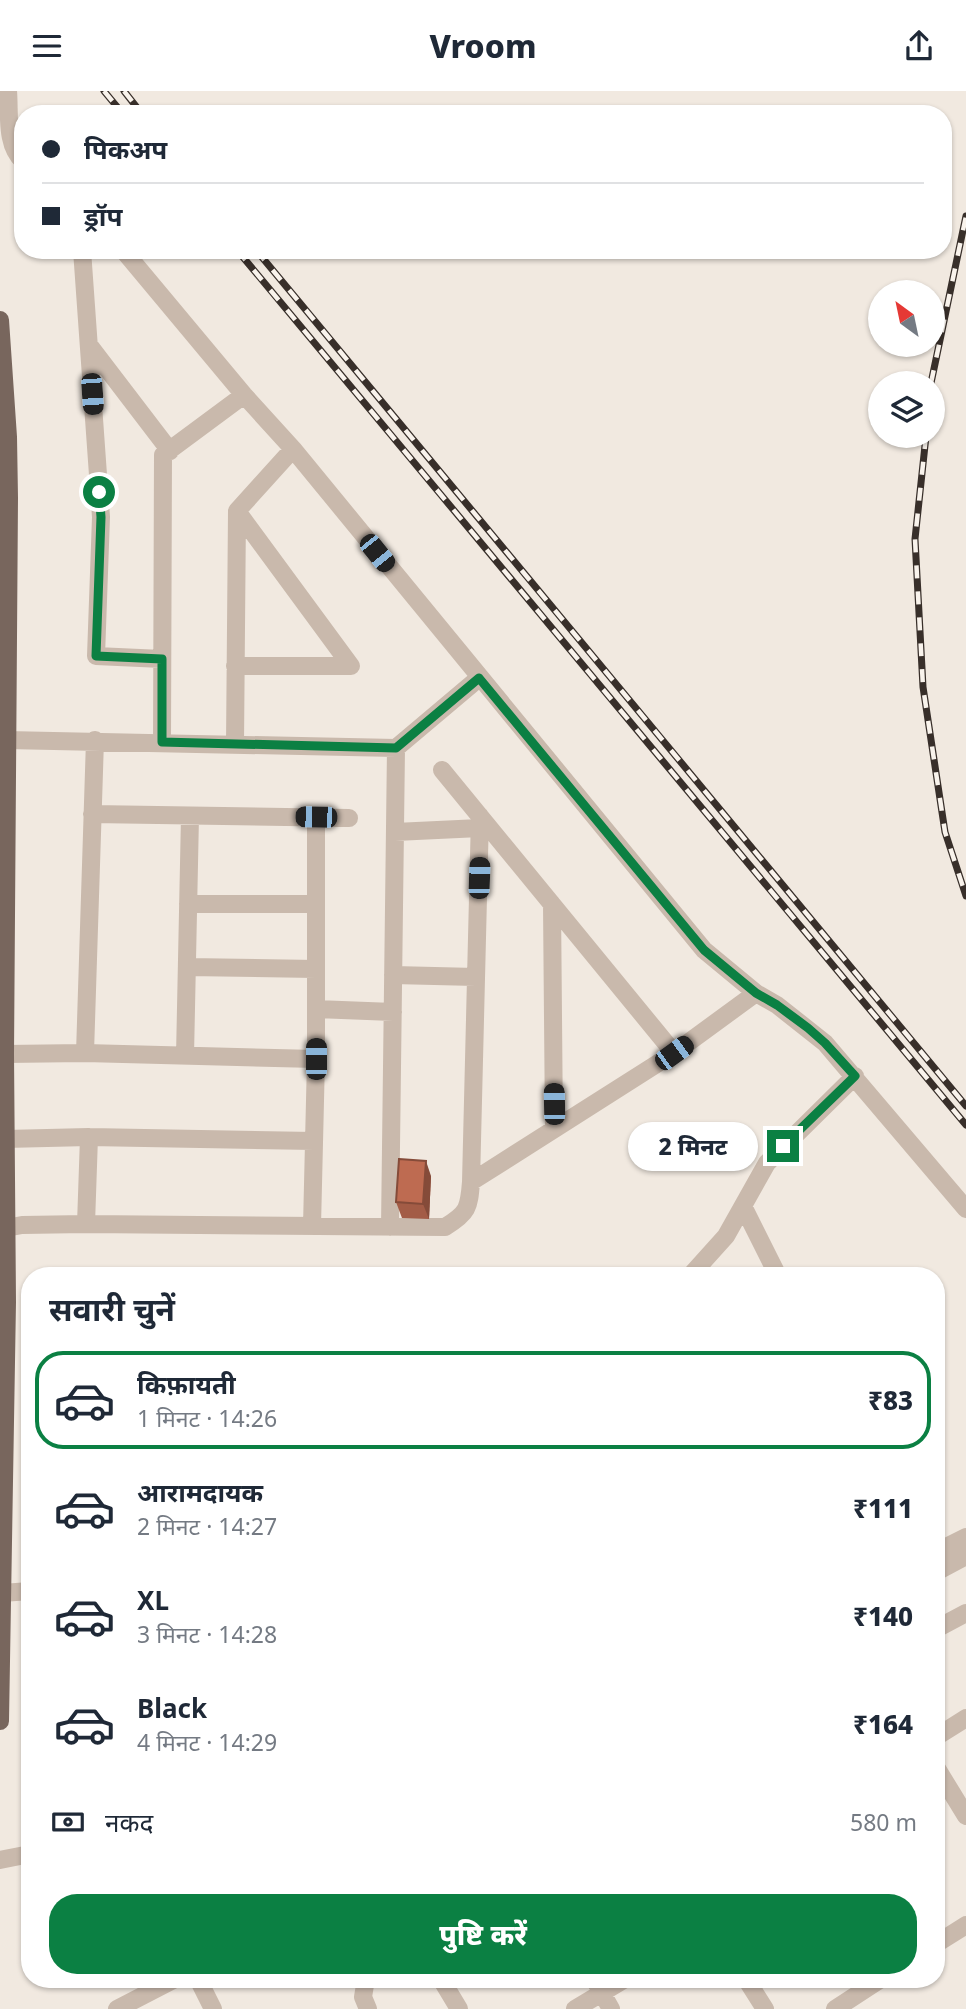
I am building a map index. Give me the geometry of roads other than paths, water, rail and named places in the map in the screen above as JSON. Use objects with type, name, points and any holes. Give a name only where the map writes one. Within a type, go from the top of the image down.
[{"type":"main road","points":[[0,320],[8,449],[8,867],[3,1062],[7,1302],[2,1457],[0,1721]]},
{"type":"street","points":[[8,91],[11,142],[14,150]]},
{"type":"street","points":[[83,259],[101,517],[96,656],[162,659]]},
{"type":"street","points":[[131,259],[244,395],[293,449],[704,950],[756,993],[777,1005],[825,1043],[966,1209]]},
{"type":"street","points":[[89,345],[170,451]]},
{"type":"street","points":[[162,742],[163,455],[244,395]]},
{"type":"street","points":[[235,744],[237,510],[293,449]]},
{"type":"street","points":[[235,666],[351,666],[237,510]]},
{"type":"street","points":[[6,740],[396,748],[479,678]]},
{"type":"street","points":[[85,1053],[95,740]]},
{"type":"street","points":[[390,1227],[396,748]]},
{"type":"street","points":[[442,769],[480,822],[552,904],[674,1053]]},
{"type":"street","points":[[92,814],[349,818]]},
{"type":"street","points":[[185,1056],[190,816]]},
{"type":"street","points":[[312,1226],[316,1059],[316,817]]},
{"type":"street","points":[[395,832],[480,822]]},
{"type":"street","points":[[6,1228],[22,1225],[86,1224],[445,1227],[462,1217],[469,1205],[471,1182],[480,822]]},
{"type":"street","points":[[188,904],[316,904]]},
{"type":"street","points":[[552,904],[554,1129]]},
{"type":"street","points":[[187,967],[316,969]]},
{"type":"street","points":[[393,975],[476,977]]},
{"type":"street","points":[[471,1182],[674,1053],[756,993]]},
{"type":"street","points":[[316,1009],[393,1012]]},
{"type":"street","points":[[3,1062],[85,1053],[316,1059]]},
{"type":"street","points":[[698,1267],[726,1236],[766,1163],[855,1076]]},
{"type":"street","points":[[5,1139],[89,1137],[314,1141]]},
{"type":"street","points":[[86,1224],[89,1137]]},
{"type":"street","points":[[743,1206],[774,1267]]},
{"type":"street","points":[[945,1548],[966,1537]]},
{"type":"street","points":[[945,1567],[966,1556]]},
{"type":"street","points":[[2,1593],[21,1592]]},
{"type":"street","points":[[945,1624],[966,1613]]},
{"type":"street","points":[[945,1731],[966,1718]]},
{"type":"street","points":[[945,1782],[966,1816]]},
{"type":"street","points":[[0,1860],[21,1856]]},
{"type":"street","points":[[945,1938],[966,1925]]},
{"type":"street","points":[[117,2009],[157,1988]]},
{"type":"street","points":[[202,1988],[213,2009]]},
{"type":"street","points":[[364,1988],[363,1997],[368,2009]]},
{"type":"street","points":[[446,1988],[458,2009]]},
{"type":"street","points":[[752,1988],[765,2009]]},
{"type":"street","points":[[835,2009],[867,1988]]},
{"type":"street","points":[[575,2009],[603,1994]]},
{"type":"railway","points":[[104,91],[116,105]]},
{"type":"railway","points":[[124,91],[135,105]]},
{"type":"railway","points":[[934,371],[966,216]]},
{"type":"railway","points":[[244,259],[966,1125]]},
{"type":"railway","points":[[263,259],[966,1106]]},
{"type":"railway","points":[[925,448],[915,539],[923,687],[945,832],[966,896]]}]
